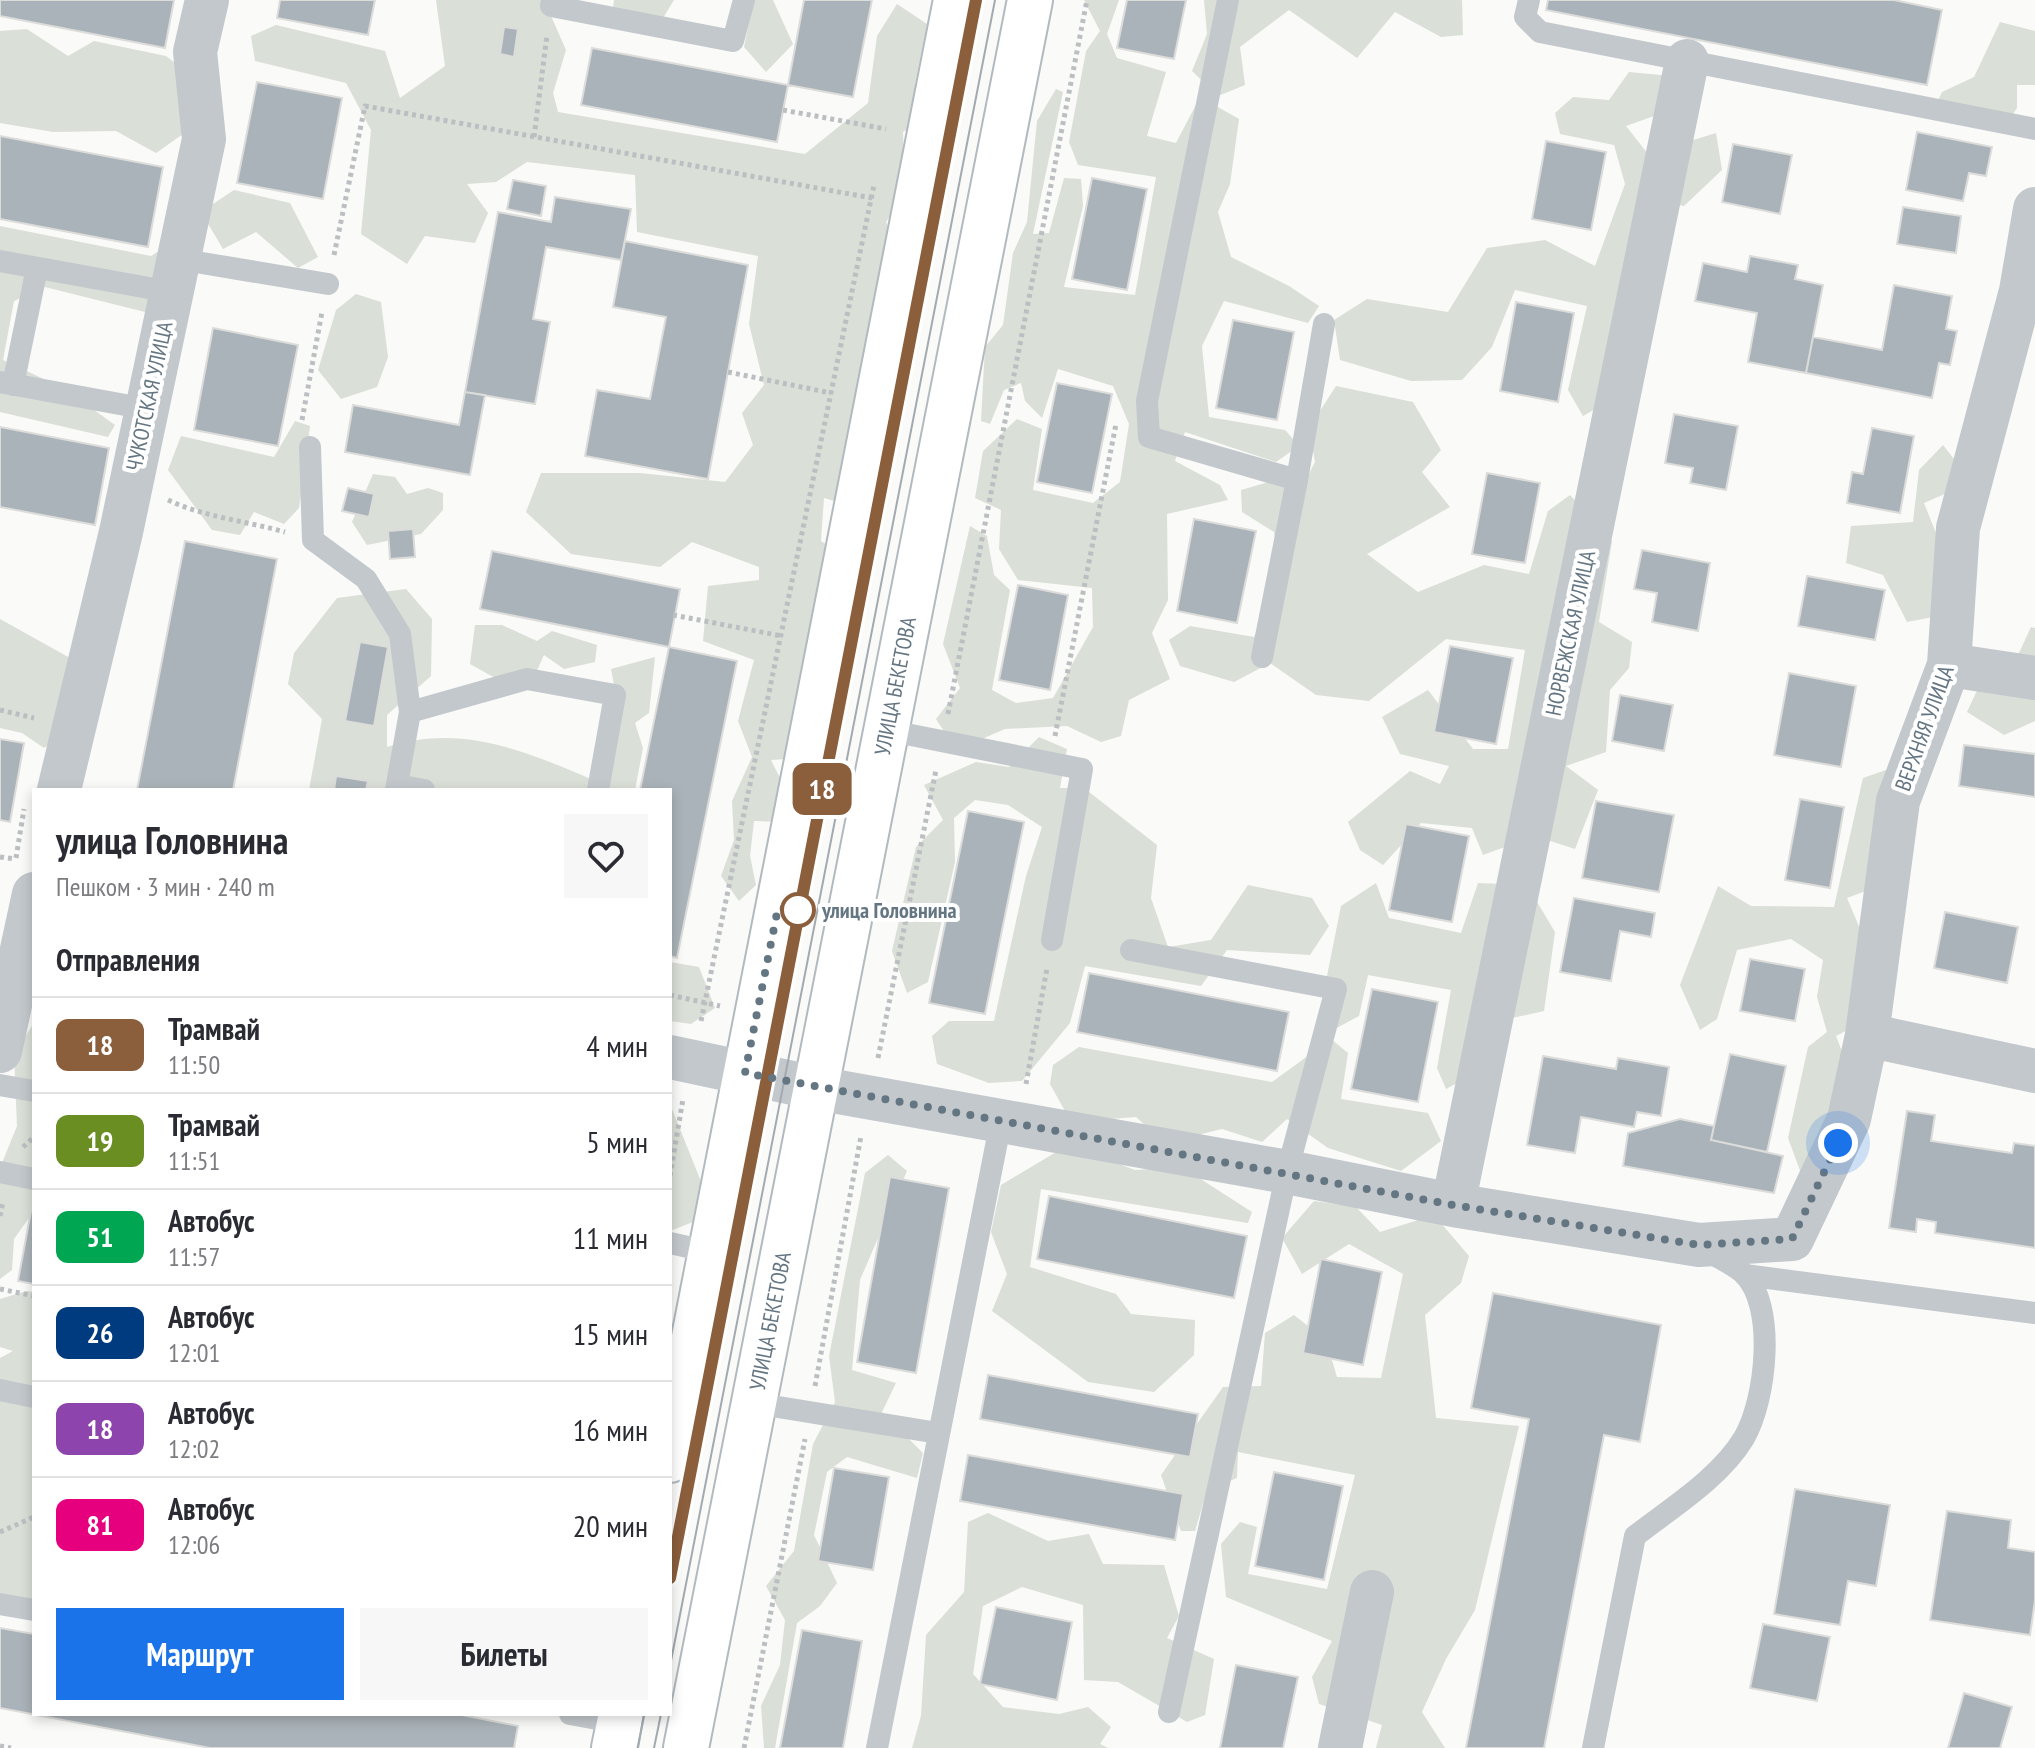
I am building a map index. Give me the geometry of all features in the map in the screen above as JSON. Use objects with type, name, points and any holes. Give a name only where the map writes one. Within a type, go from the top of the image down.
[{"type":"main road","points":[[672,1439],[690,1248],[745,1073],[956,0]]},
{"type":"main road","name":"УЛИЦА БЕКЕТОВА","points":[[686,1748],[1030,0]]},
{"type":"street","name":"ЧУКОТСКАЯ УЛИЦА","points":[[59,788],[131,483],[204,139],[195,52],[207,0]]},
{"type":"street","name":"НОРВЕЖСКАЯ УЛИЦА","points":[[1453,1205],[1687,61]]},
{"type":"street","name":"ВЕРХНЯЯ УЛИЦА","points":[[1699,1245],[1792,1239],[1849,1119],[1867,1035],[1898,801],[1949,665],[1958,528],[2028,295],[2035,209]]},
{"type":"street","points":[[1949,665],[2035,678]]},
{"type":"street","points":[[0,1051],[24,912]]},
{"type":"street","points":[[1867,1035],[2035,1071]]},
{"type":"street","points":[[677,1073],[745,1073],[1453,1205],[1699,1245]]},
{"type":"street","points":[[1340,1748],[1372,1592]]},
{"type":"lane","points":[[552,3],[733,41],[744,0]]},
{"type":"lane","points":[[1228,0],[1147,401],[1149,437],[1297,480]]},
{"type":"lane","points":[[1529,0],[1525,17],[1540,32],[2035,129]]},
{"type":"lane","points":[[0,261],[37,268],[328,284]]},
{"type":"lane","points":[[37,268],[7,384],[147,409]]},
{"type":"lane","points":[[1262,657],[1324,324]]},
{"type":"lane","points":[[310,447],[313,540],[366,579],[400,634],[410,712],[396,788]]},
{"type":"lane","points":[[410,712],[527,679],[615,695],[598,788]]},
{"type":"lane","points":[[886,730],[1082,769],[1052,940]]},
{"type":"lane","points":[[1131,950],[1336,989],[1287,1172],[1169,1712]]},
{"type":"lane","points":[[0,1085],[32,1091]]},
{"type":"lane","points":[[877,1748],[938,1433],[1010,1122]]},
{"type":"lane","points":[[0,1172],[32,1179]]},
{"type":"lane","points":[[1699,1245],[1745,1275],[2035,1313]]},
{"type":"lane","points":[[1593,1748],[1635,1536],[1709,1477],[1744,1438],[1756,1406],[1765,1370],[1763,1315],[1745,1275]]},
{"type":"lane","points":[[0,1390],[32,1397]]},
{"type":"lane","points":[[754,1403],[938,1433]]},
{"type":"lane","points":[[0,1604],[32,1610]]},
{"type":"lane","points":[[577,1716],[618,1728]]},
{"type":"path","points":[[876,1067],[1087,0]]},
{"type":"path","points":[[534,137],[552,3]]},
{"type":"path","points":[[310,447],[301,415],[365,106],[872,198]]},
{"type":"path","points":[[783,110],[886,129]]},
{"type":"path","points":[[883,143],[889,114]]},
{"type":"path","points":[[700,1026],[877,170]]},
{"type":"path","points":[[728,372],[831,393]]},
{"type":"path","points":[[131,483],[191,511],[230,516],[313,540]]},
{"type":"path","points":[[673,615],[782,636]]},
{"type":"path","points":[[1010,1122],[1052,940]]},
{"type":"path","points":[[672,995],[705,1002]]},
{"type":"path","points":[[672,1147],[677,1073]]},
{"type":"path","points":[[744,1748],[862,1132]]},
{"type":"path","points":[[0,1289],[32,1296]]},
{"type":"path","points":[[0,1532],[32,1518]]},
{"type":"path","points":[[0,1746],[11,1748]]},
{"type":"shaded area","points":[[436,0],[544,0],[566,50],[553,93],[558,112],[805,154],[868,103],[877,36],[897,4],[927,24],[915,84],[931,114],[903,132],[905,191],[886,222],[902,262],[856,507],[824,498],[821,541],[845,557],[799,758],[771,760],[793,804],[783,822],[754,821],[750,856],[756,885],[739,901],[721,876],[734,840],[732,801],[752,757],[738,721],[754,660],[703,641],[708,586],[759,580],[759,567],[692,542],[660,567],[571,554],[526,512],[541,473],[640,473],[725,482],[753,445],[742,413],[764,385],[749,324],[758,256],[637,232],[635,175],[527,162],[496,182],[467,184],[488,213],[475,243],[425,236],[407,264],[361,234],[371,130],[346,83],[255,61],[251,36],[276,25],[385,51],[400,98],[445,66]]},
{"type":"shaded area","points":[[614,0],[674,0],[663,18],[613,8]]},
{"type":"shaded area","points":[[754,0],[773,0],[793,44],[766,72],[744,47]]},
{"type":"shaded area","points":[[1084,0],[1119,0],[1107,34],[1117,58],[1166,72],[1147,136],[1176,143],[1200,97],[1239,119],[1230,184],[1218,212],[1231,257],[1289,286],[1319,306],[1308,323],[1224,301],[1202,346],[1209,417],[1285,430],[1299,446],[1276,462],[1185,432],[1175,461],[1220,485],[1228,500],[1167,514],[1168,600],[1152,633],[1170,679],[1129,700],[1121,736],[1101,742],[1067,726],[1005,729],[956,750],[936,719],[960,688],[943,644],[970,526],[987,536],[994,575],[1010,590],[992,690],[1016,703],[1053,698],[1093,627],[1092,588],[1018,580],[999,549],[1001,510],[975,498],[983,451],[1017,419],[1042,429],[1033,490],[1093,503],[1120,482],[1129,424],[1113,386],[1058,369],[1042,418],[1025,401],[1021,383],[1004,390],[990,424],[981,421],[985,347],[1003,325],[1013,253],[1027,222],[1037,121],[1056,89],[1063,92],[1033,234],[1049,233],[1064,178],[1081,179],[1083,206],[1064,287],[1135,295],[1156,177],[1078,165],[1069,142],[1086,51],[1100,31]]},
{"type":"shaded area","points":[[1204,0],[1462,0],[1463,35],[1441,37],[1395,12],[1357,58],[1289,10],[1240,47],[1245,85],[1218,96],[1192,71],[1207,34]]},
{"type":"shaded area","points":[[2000,22],[2035,31],[2035,85],[2017,85],[2017,108],[2004,127],[1936,105],[1942,92],[1974,77]]},
{"type":"shaded area","points":[[27,29],[68,56],[94,41],[166,56],[189,74],[193,127],[156,153],[116,131],[53,132],[0,123],[0,31]]},
{"type":"shaded area","points":[[1629,72],[1671,76],[1671,110],[1626,126],[1648,154],[1716,133],[1722,170],[1684,206],[1647,200],[1613,399],[1583,416],[1568,390],[1587,306],[1515,290],[1492,347],[1462,380],[1411,381],[1340,360],[1334,320],[1367,299],[1448,312],[1487,248],[1545,240],[1595,266],[1625,184],[1614,145],[1560,134],[1555,113],[1573,97],[1609,100]]},
{"type":"shaded area","points":[[234,190],[290,203],[318,257],[298,268],[256,232],[223,249],[201,212]]},
{"type":"shaded area","points":[[0,226],[151,256],[175,241],[153,314],[45,287],[14,301],[3,360],[65,389],[115,425],[108,437],[0,412]]},
{"type":"shaded area","points":[[356,294],[381,302],[388,357],[377,387],[341,399],[318,370],[336,310]]},
{"type":"shaded area","points":[[1336,386],[1413,402],[1441,450],[1422,472],[1450,507],[1367,554],[1418,592],[1484,565],[1529,574],[1548,511],[1570,495],[1612,541],[1599,622],[1632,642],[1629,668],[1610,690],[1606,752],[1566,766],[1598,790],[1575,849],[1535,836],[1483,855],[1472,828],[1421,823],[1383,865],[1360,850],[1348,822],[1410,771],[1440,784],[1449,766],[1400,754],[1382,717],[1428,690],[1473,749],[1508,749],[1525,650],[1446,639],[1369,701],[1316,695],[1270,663],[1234,682],[1180,666],[1169,640],[1190,626],[1254,637],[1281,582],[1274,532],[1242,512],[1241,490],[1275,480],[1301,490],[1315,462],[1309,428]]},
{"type":"shaded area","points":[[295,421],[310,426],[299,508],[284,524],[254,512],[240,535],[212,530],[168,470],[181,436],[274,457]]},
{"type":"shaded area","points":[[1943,445],[1972,482],[1924,503],[1955,581],[1944,615],[1907,622],[1883,575],[1846,563],[1851,526],[1913,522],[1919,470]]},
{"type":"shaded area","points":[[373,474],[395,477],[407,494],[428,488],[443,493],[443,510],[421,534],[367,545],[352,522]]},
{"type":"shaded area","points":[[406,589],[432,619],[431,676],[387,715],[387,747],[416,740],[473,740],[527,754],[608,786],[621,723],[611,669],[655,657],[649,713],[635,723],[643,748],[635,788],[309,788],[322,719],[288,684],[294,653],[337,598]]},
{"type":"shaded area","points":[[0,619],[79,663],[67,731],[44,748],[22,733],[0,728]]},
{"type":"shaded area","points":[[475,625],[502,625],[537,641],[552,631],[597,645],[595,662],[564,669],[544,655],[530,686],[513,688],[470,664]]},
{"type":"shaded area","points":[[2031,627],[2035,628],[2035,721],[2004,735],[1967,712],[1981,682],[2013,666]]},
{"type":"shaded area","points":[[1039,737],[1067,749],[1060,788],[1084,788],[1157,845],[1151,898],[1168,947],[1211,940],[1248,885],[1312,898],[1329,926],[1310,955],[1227,950],[1201,986],[1085,966],[1070,1023],[1022,1081],[989,1083],[937,1064],[932,1036],[949,1021],[994,1021],[1026,876],[1042,827],[1008,805],[975,800],[954,818],[955,862],[928,982],[907,993],[892,951],[916,847],[943,820],[924,785],[976,762],[1009,767]]},
{"type":"shaded area","points":[[1886,770],[1906,800],[1890,882],[1847,898],[1876,967],[1861,1023],[1836,1036],[1853,1080],[1805,1184],[1788,1138],[1808,1047],[1827,1032],[1817,997],[1823,960],[1791,939],[1737,950],[1717,1019],[1700,1030],[1680,985],[1718,886],[1751,906],[1834,907],[1863,778]]},
{"type":"shaded area","points":[[1376,883],[1389,918],[1461,933],[1478,883],[1527,885],[1555,932],[1544,1011],[1480,1025],[1470,1076],[1446,1089],[1437,1068],[1451,990],[1368,975],[1359,1016],[1333,1030],[1324,991],[1341,906]]},
{"type":"shaded area","points":[[672,962],[699,967],[715,1008],[691,1024],[672,1021]]},
{"type":"shaded area","points":[[32,1026],[32,1214],[14,1239],[12,1270],[0,1279],[0,1168],[17,1126],[14,1053]]},
{"type":"shaded area","points":[[1331,1039],[1348,1053],[1341,1099],[1428,1113],[1441,1141],[1401,1171],[1328,1148],[1287,1119],[1262,1142],[1222,1129],[1165,1143],[1136,1117],[1071,1122],[1050,1084],[1053,1065],[1079,1047],[1272,1082]]},
{"type":"shaded area","points":[[672,1109],[702,1184],[693,1222],[672,1230]]},
{"type":"shaded area","points":[[1068,1145],[1135,1170],[1182,1167],[1252,1212],[1248,1223],[1041,1189],[1030,1267],[1116,1294],[1131,1314],[1195,1320],[1194,1355],[1154,1392],[1088,1382],[992,1311],[1007,1274],[991,1232],[1001,1185]]},
{"type":"shaded area","points":[[888,1155],[907,1171],[860,1280],[852,1370],[896,1383],[882,1412],[923,1453],[917,1478],[847,1457],[827,1472],[814,1535],[837,1583],[820,1606],[797,1623],[775,1748],[764,1748],[761,1706],[780,1665],[785,1620],[766,1586],[794,1551],[813,1444],[835,1402],[829,1356],[865,1173]]},
{"type":"shaded area","points":[[1314,1201],[1356,1207],[1380,1232],[1434,1215],[1469,1256],[1461,1283],[1425,1315],[1436,1418],[1519,1426],[1475,1610],[1446,1659],[1422,1712],[1445,1748],[1376,1748],[1382,1725],[1319,1704],[1312,1677],[1332,1641],[1226,1597],[1221,1544],[1240,1522],[1257,1527],[1248,1574],[1327,1589],[1355,1475],[1238,1452],[1237,1478],[1207,1490],[1195,1531],[1181,1531],[1161,1475],[1223,1387],[1261,1386],[1265,1333],[1294,1315],[1326,1340],[1337,1377],[1381,1378],[1403,1274],[1349,1244],[1302,1274],[1282,1238]]},
{"type":"shaded area","points":[[32,1292],[32,1619],[0,1614],[0,1358],[13,1351],[0,1347],[0,1299]]},
{"type":"shaded area","points":[[988,1513],[1048,1541],[1089,1534],[1103,1564],[1164,1565],[1179,1616],[1167,1638],[1214,1659],[1205,1715],[1187,1722],[1118,1682],[1084,1680],[1083,1605],[1022,1587],[983,1606],[973,1674],[1003,1707],[1059,1714],[1088,1707],[1111,1727],[1100,1744],[1108,1748],[912,1748],[921,1716],[926,1635],[964,1592],[968,1522]]},
{"type":"building","points":[[0,0],[174,0],[165,48],[0,16]]},
{"type":"building","points":[[280,0],[375,0],[368,35],[277,18]]},
{"type":"building","points":[[804,0],[872,0],[853,97],[788,85]]},
{"type":"building","points":[[1127,0],[1186,0],[1174,59],[1117,48]]},
{"type":"building","points":[[1548,0],[1894,0],[1942,10],[1927,85],[1546,10]]},
{"type":"building","points":[[504,27],[518,29],[514,57],[500,54]]},
{"type":"building","points":[[592,48],[788,85],[777,142],[581,105]]},
{"type":"building","points":[[257,82],[342,98],[323,199],[237,183]]},
{"type":"building","points":[[1917,132],[1992,147],[1986,176],[1969,173],[1963,201],[1906,190]]},
{"type":"building","points":[[0,136],[163,167],[148,247],[0,219]]},
{"type":"building","points":[[1546,141],[1606,152],[1591,230],[1532,219]]},
{"type":"building","points":[[1733,144],[1792,155],[1780,214],[1722,202]]},
{"type":"building","points":[[1092,178],[1147,189],[1127,290],[1072,279]]},
{"type":"building","points":[[513,180],[546,186],[541,216],[507,209]]},
{"type":"building","points":[[555,197],[631,209],[621,260],[546,247],[533,319],[550,322],[535,404],[465,392],[498,212],[551,222]]},
{"type":"building","points":[[1903,207],[1961,216],[1956,253],[1897,244]]},
{"type":"building","points":[[625,241],[748,265],[708,479],[585,456],[597,390],[650,399],[666,317],[613,307]]},
{"type":"building","points":[[1750,256],[1798,265],[1795,279],[1823,285],[1806,373],[1748,362],[1757,313],[1695,301],[1703,263],[1747,272]]},
{"type":"building","points":[[1894,285],[1952,296],[1946,329],[1957,331],[1950,365],[1939,363],[1932,398],[1806,373],[1813,337],[1882,350]]},
{"type":"building","points":[[1516,302],[1574,313],[1558,402],[1500,391]]},
{"type":"building","points":[[1233,320],[1294,332],[1277,420],[1216,408]]},
{"type":"building","points":[[213,328],[298,345],[278,446],[194,430]]},
{"type":"building","points":[[1057,383],[1112,394],[1092,493],[1037,482]]},
{"type":"building","points":[[465,392],[485,395],[470,475],[345,452],[353,405],[459,425]]},
{"type":"building","points":[[1674,414],[1738,426],[1726,490],[1690,483],[1693,468],[1665,463]]},
{"type":"building","points":[[0,427],[109,448],[95,525],[0,507]]},
{"type":"building","points":[[1872,428],[1914,436],[1900,513],[1847,503],[1852,472],[1863,474]]},
{"type":"building","points":[[1487,473],[1540,483],[1525,563],[1472,554]]},
{"type":"building","points":[[348,488],[374,494],[369,517],[342,511]]},
{"type":"building","points":[[1194,519],[1256,531],[1237,623],[1177,611]]},
{"type":"building","points":[[413,529],[415,557],[390,559],[388,531]]},
{"type":"building","points":[[185,541],[277,559],[233,788],[137,788]]},
{"type":"building","points":[[1642,550],[1710,563],[1698,631],[1652,622],[1657,593],[1634,589]]},
{"type":"building","points":[[492,551],[680,589],[669,647],[480,609]]},
{"type":"building","points":[[1807,576],[1885,590],[1875,640],[1798,626]]},
{"type":"building","points":[[1018,585],[1068,595],[1050,690],[999,680]]},
{"type":"building","points":[[360,642],[388,647],[374,726],[345,721]]},
{"type":"building","points":[[1450,646],[1513,658],[1496,744],[1434,732]]},
{"type":"building","points":[[669,647],[737,661],[677,958],[672,957],[672,788],[640,788]]},
{"type":"building","points":[[1789,673],[1856,686],[1841,767],[1774,755]]},
{"type":"building","points":[[1620,695],[1673,705],[1664,751],[1612,741]]},
{"type":"building","points":[[0,739],[24,743],[10,822],[0,820]]},
{"type":"building","points":[[1964,745],[2035,754],[2035,797],[1959,786]]},
{"type":"building","points":[[336,776],[368,781],[366,788],[334,788]]},
{"type":"building","points":[[1800,799],[1844,807],[1830,888],[1785,880]]},
{"type":"building","points":[[1596,801],[1674,815],[1659,892],[1582,878]]},
{"type":"building","points":[[968,811],[1024,822],[985,1014],[929,1003]]},
{"type":"building","points":[[1406,824],[1469,836],[1452,922],[1389,910]]},
{"type":"building","points":[[1574,898],[1655,913],[1651,937],[1620,931],[1611,981],[1560,972]]},
{"type":"building","points":[[1945,912],[2018,927],[2007,983],[1934,968]]},
{"type":"building","points":[[1750,959],[1805,969],[1795,1021],[1740,1011]]},
{"type":"building","points":[[1089,973],[1289,1012],[1277,1071],[1077,1032]]},
{"type":"building","points":[[1372,989],[1438,1002],[1418,1102],[1351,1089]]},
{"type":"building","points":[[1730,1054],[1786,1066],[1767,1152],[1711,1140]]},
{"type":"building","points":[[1543,1056],[1616,1069],[1618,1058],[1669,1067],[1661,1116],[1637,1112],[1634,1127],[1581,1117],[1575,1153],[1527,1145]]},
{"type":"building","points":[[1907,1111],[1935,1115],[1931,1141],[2012,1153],[2014,1143],[2035,1146],[2035,1248],[1935,1233],[1936,1222],[1917,1219],[1916,1232],[1889,1228]]},
{"type":"building","points":[[1680,1119],[1714,1126],[1711,1140],[1783,1156],[1774,1193],[1623,1166],[1628,1133]]},
{"type":"building","points":[[890,1177],[949,1188],[916,1373],[857,1362]]},
{"type":"building","points":[[1049,1196],[1247,1236],[1234,1298],[1037,1259]]},
{"type":"building","points":[[31,1211],[32,1284],[18,1281]]},
{"type":"building","points":[[1321,1259],[1382,1272],[1363,1365],[1303,1353]]},
{"type":"building","points":[[1493,1293],[1661,1325],[1640,1442],[1604,1435],[1544,1748],[1466,1748],[1529,1419],[1471,1408]]},
{"type":"building","points":[[988,1375],[1198,1414],[1190,1457],[980,1419]]},
{"type":"building","points":[[968,1455],[1183,1494],[1175,1540],[960,1501]]},
{"type":"building","points":[[834,1468],[889,1477],[873,1570],[818,1561]]},
{"type":"building","points":[[1274,1472],[1343,1486],[1324,1580],[1255,1566]]},
{"type":"building","points":[[1795,1489],[1890,1505],[1876,1586],[1848,1581],[1840,1625],[1774,1614]]},
{"type":"building","points":[[1947,1511],[2011,1520],[2008,1548],[2035,1552],[2035,1600],[2030,1635],[1930,1620]]},
{"type":"building","points":[[996,1607],[1072,1622],[1057,1700],[980,1684]]},
{"type":"building","points":[[1763,1624],[1830,1637],[1817,1701],[1750,1688]]},
{"type":"building","points":[[0,1628],[32,1634],[32,1714],[0,1708]]},
{"type":"building","points":[[802,1630],[862,1641],[843,1748],[780,1748]]},
{"type":"building","points":[[1236,1665],[1298,1677],[1283,1748],[1220,1748]]},
{"type":"building","points":[[1964,1693],[2012,1707],[2000,1748],[1948,1748]]},
{"type":"building","points":[[42,1716],[467,1716],[518,1726],[514,1748],[210,1748]]},
{"type":"tram line","points":[[672,1568],[975,0]]},
{"type":"tram line","name":"18","points":[[672,1567],[976,0]]},
{"type":"tram line","points":[[672,1656],[995,0]]},
{"type":"tram line","points":[[638,1748],[644,1716]]},
{"type":"tram line","points":[[654,1748],[661,1716]]},
{"type":"place","name":"улица Головнина","points":[[798,910]]},
{"type":"route","points":[[798,910],[778,908],[745,1073],[1453,1205],[1699,1245],[1792,1239],[1838,1143]]}]
